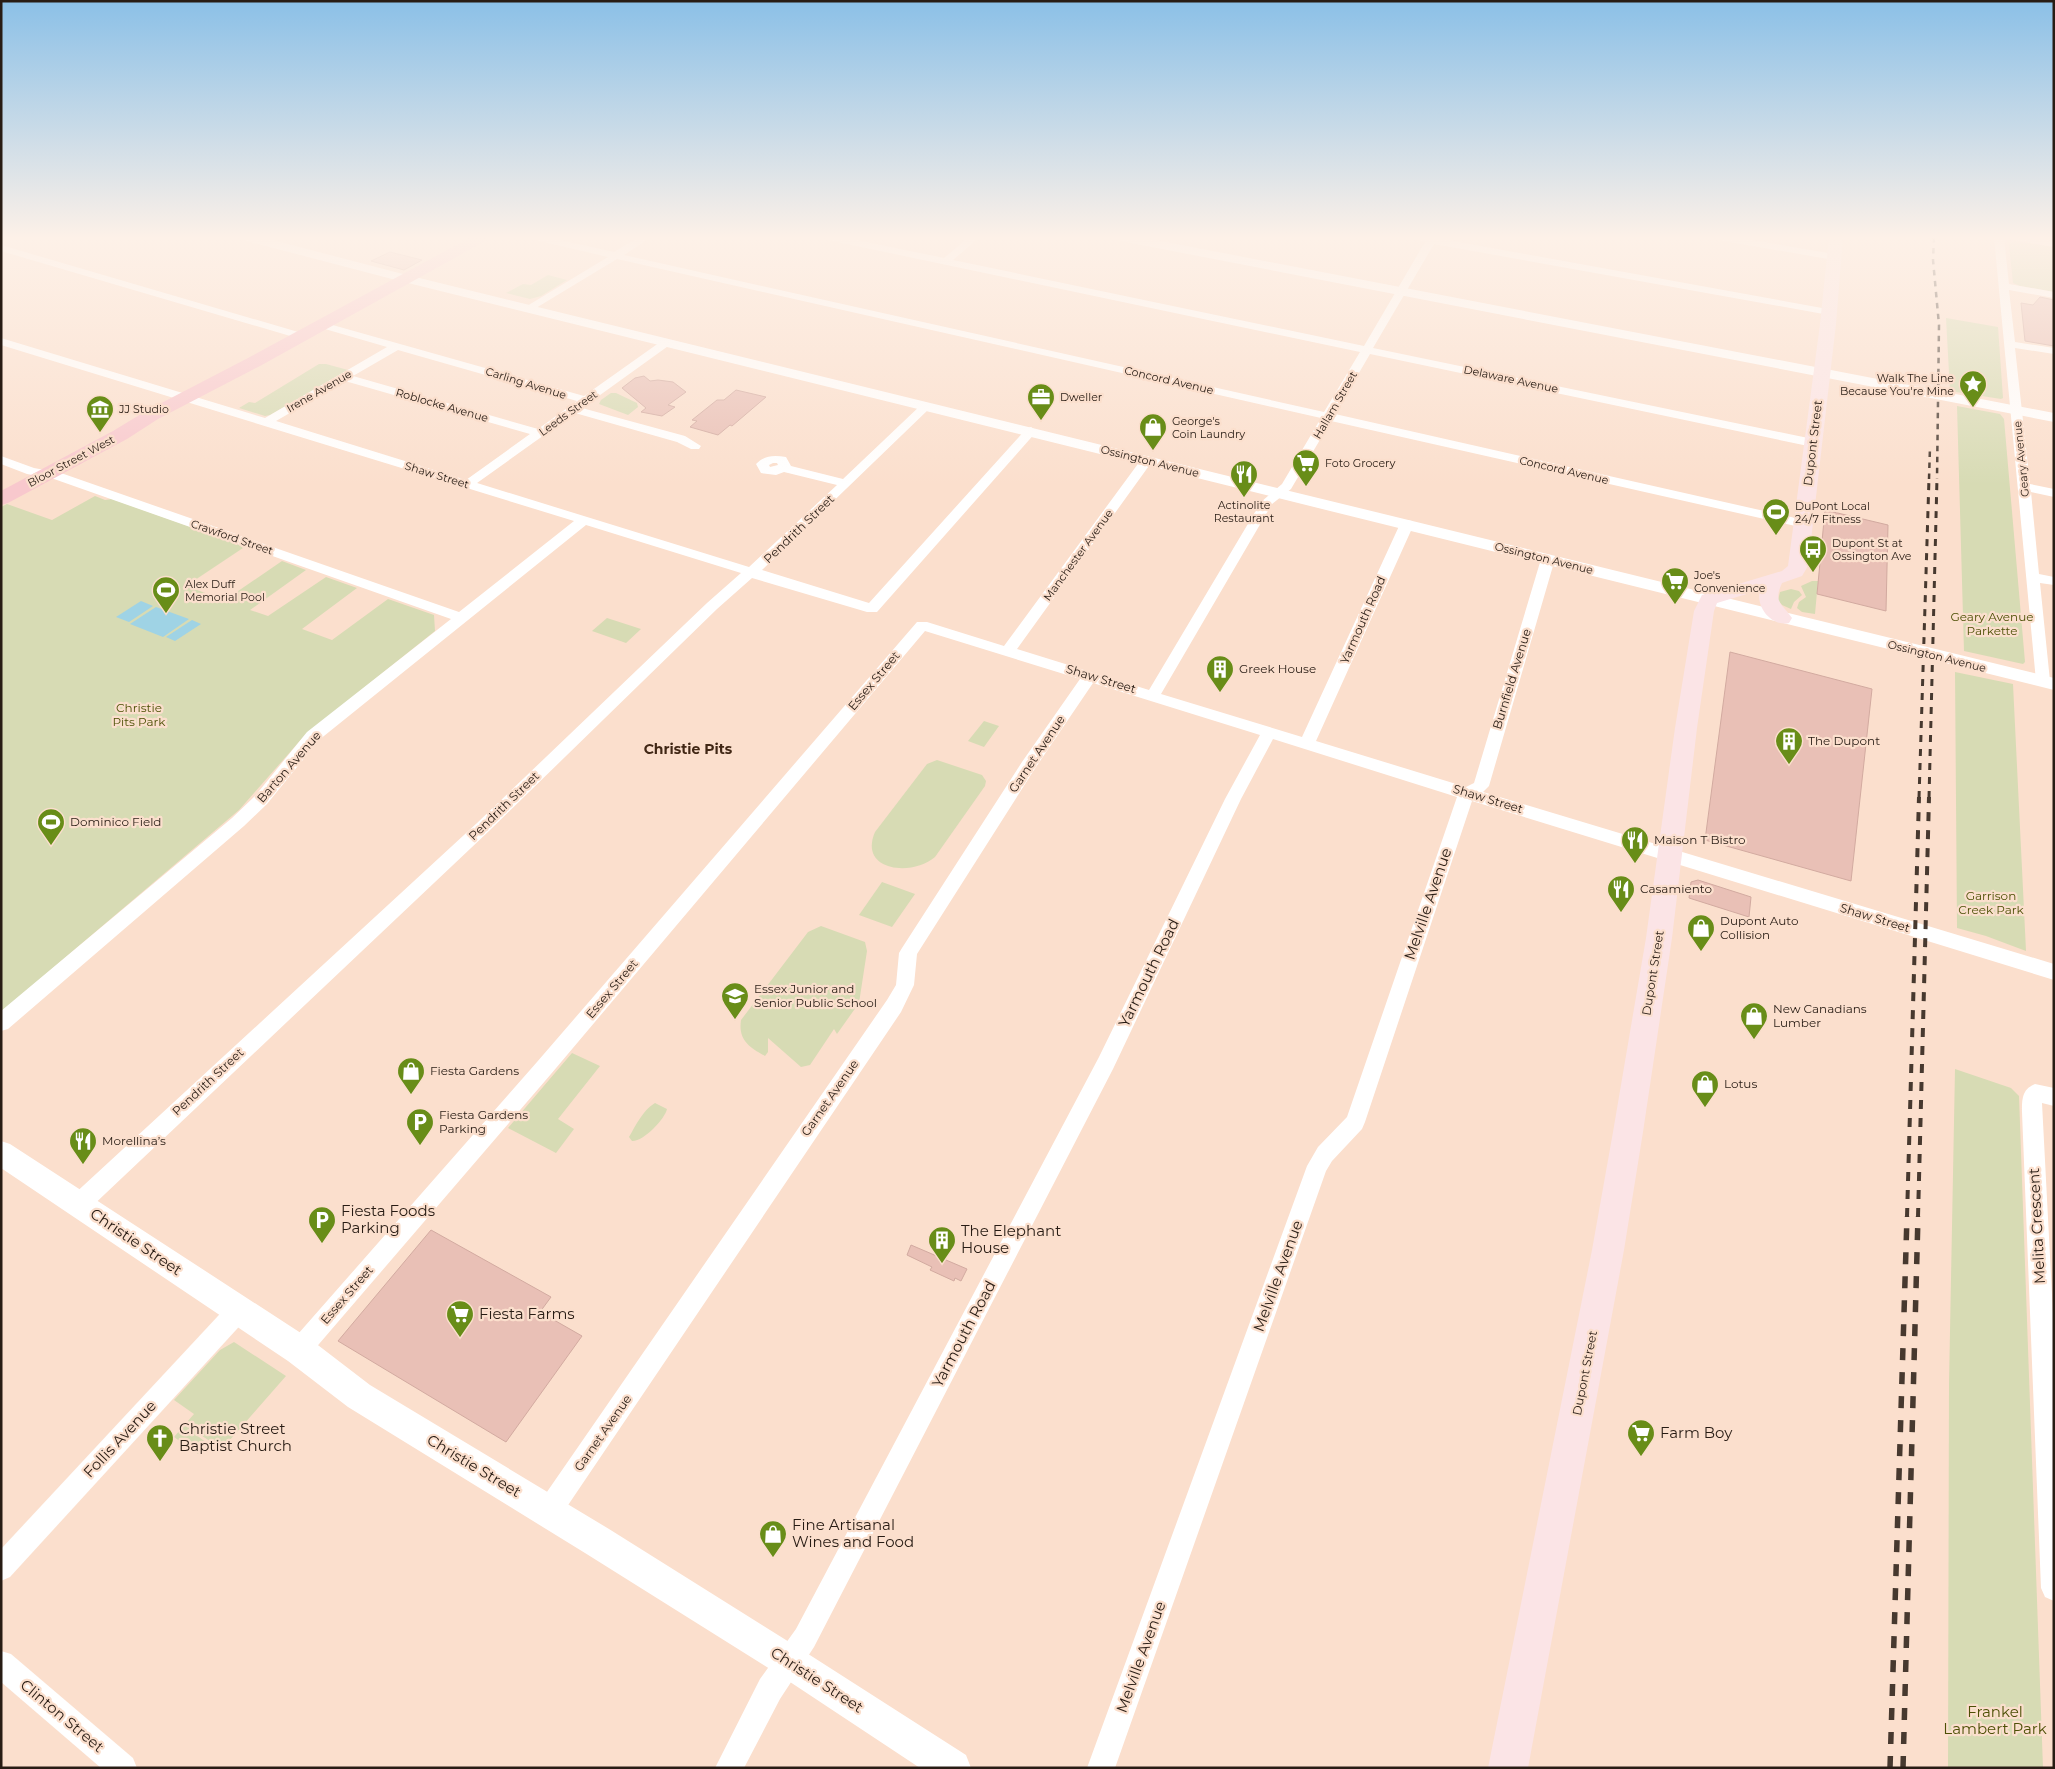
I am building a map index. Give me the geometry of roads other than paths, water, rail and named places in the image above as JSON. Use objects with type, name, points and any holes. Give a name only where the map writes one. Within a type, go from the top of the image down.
[{"type":"main road","name":"Bloor Street West","points":[[1,499],[184,398],[332,320]]},
{"type":"main road","name":"Dupont Street","points":[[1508,1768],[1610,1240],[1659,938],[1697,650],[1705,605],[1709,599],[1795,572],[1798,566],[1828,320]]},
{"type":"main road","points":[[1774,580],[1768,593],[1768,601],[1782,618]]},
{"type":"street","points":[[246,320],[302,336]]},
{"type":"street","name":"Ossington Avenue","points":[[577,320],[2048,683]]},
{"type":"street","name":"Concord Avenue","points":[[899,320],[1804,524]]},
{"type":"street","name":"Delaware Avenue","points":[[1221,320],[1813,442]]},
{"type":"street","name":"Hallam Street","points":[[1153,696],[1267,502],[1287,486],[1385,320]]},
{"type":"street","points":[[1547,320],[2054,418]]},
{"type":"street","name":"Geary Avenue","points":[[2007,320],[2032,577],[2048,683]]},
{"type":"street","name":"Carling Avenue","points":[[322,325],[585,400]]},
{"type":"street","name":"Shaw Street","points":[[1,341],[872,609],[1031,431]]},
{"type":"street","name":"Leeds Street","points":[[468,484],[667,342]]},
{"type":"street","points":[[2010,344],[2054,352]]},
{"type":"street","name":"Irene Avenue","points":[[266,422],[397,346]]},
{"type":"street","name":"Roblocke Avenue","points":[[344,377],[540,432]]},
{"type":"street","name":"Pendrith Street","points":[[79,1204],[483,827],[750,572],[763,563],[926,406]]},
{"type":"street","points":[[573,409],[682,439],[696,446]]},
{"type":"street","name":"Crawford Street","points":[[1,460],[162,512],[462,618]]},
{"type":"street","name":"Manchester Avenue","points":[[1008,651],[1147,460]]},
{"type":"street","points":[[783,468],[846,483]]},
{"type":"street","points":[[2024,487],[2054,493]]},
{"type":"street","name":"Barton Avenue","points":[[1,1023],[238,822],[261,800],[313,736],[584,520]]},
{"type":"street","name":"Yarmouth Road","points":[[1307,744],[1407,524]]},
{"type":"street","name":"Burnfield Avenue","points":[[1468,794],[1481,786],[1548,559]]},
{"type":"street","points":[[2032,577],[2054,581]]},
{"type":"street","name":"Shaw Street","points":[[922,625],[1669,856],[2054,972]]},
{"type":"street","name":"Essex Street","points":[[298,1350],[544,1068],[922,625]]},
{"type":"street","name":"Garnet Avenue","points":[[549,1511],[894,1006],[905,985],[908,953],[1028,766],[1090,676]]},
{"type":"street","name":"Yarmouth Road","points":[[729,1768],[770,1689],[805,1638],[1106,1063],[1233,799],[1268,732]]},
{"type":"street","name":"Melville Avenue","points":[[1100,1768],[1317,1166],[1325,1154],[1355,1122],[1462,802],[1468,794]]},
{"type":"street","name":"Melita Crescent","points":[[2054,1098],[2036,1093],[2032,1098],[2054,1588]]},
{"type":"street","name":"Christie Street","points":[[1,1153],[298,1350],[359,1396],[549,1511],[790,1662],[954,1768]]},
{"type":"street","name":"Follis Avenue","points":[[1,1568],[239,1310]]},
{"type":"street","name":"Clinton Street","points":[[1,1664],[123,1768]]},
{"type":"water","points":[[141,601],[153,606],[129,622],[116,617]]},
{"type":"water","points":[[156,607],[189,619],[163,637],[130,624]]},
{"type":"water","points":[[192,620],[201,624],[175,641],[166,637]]},
{"type":"railway","points":[[1937,479],[1938,320]]},
{"type":"railway","points":[[1929,479],[1930,447]]},
{"type":"railway","points":[[1919,798],[1929,478]]},
{"type":"railway","points":[[1929,798],[1937,478]]},
{"type":"railway","points":[[1907,1217],[1919,797]]},
{"type":"railway","points":[[1918,1217],[1929,797]]},
{"type":"railway","points":[[1890,1768],[1907,1216]]},
{"type":"railway","points":[[1903,1768],[1918,1216]]},
{"type":"place","name":"Walk The Line Because You're Mine","points":[[1973,408]]},
{"type":"place","name":"Dweller","points":[[1041,421]]},
{"type":"place","name":"JJ Studio","points":[[100,433]]},
{"type":"place","name":"George's Coin Laundry","points":[[1153,451]]},
{"type":"place","name":"Foto Grocery","points":[[1306,487]]},
{"type":"place","name":"Actinolite Restaurant","points":[[1244,498]]},
{"type":"place","name":"DuPont Local 24/7 Fitness","points":[[1776,536]]},
{"type":"place","name":"Dupont St at Ossington Ave","points":[[1813,573]]},
{"type":"place","name":"Joe's Convenience","points":[[1675,605]]},
{"type":"place","name":"Alex Duff Memorial Pool","points":[[166,614]]},
{"type":"place","name":"Greek House","points":[[1220,693]]},
{"type":"place","name":"The Dupont","points":[[1789,765]]},
{"type":"place","name":"Dominico Field","points":[[51,846]]},
{"type":"place","name":"Maison T Bistro","points":[[1635,864]]},
{"type":"place","name":"Casamiento","points":[[1621,913]]},
{"type":"place","name":"Dupont Auto Collision","points":[[1701,952]]},
{"type":"place","name":"Essex Junior and Senior Public School","points":[[735,1020]]},
{"type":"place","name":"New Canadians Lumber","points":[[1754,1040]]},
{"type":"place","name":"Fiesta Gardens","points":[[411,1095]]},
{"type":"place","name":"Lotus","points":[[1705,1108]]},
{"type":"place","name":"Fiesta Gardens Parking","points":[[420,1146]]},
{"type":"place","name":"Morellina’s","points":[[83,1165]]},
{"type":"place","name":"Fiesta Foods Parking","points":[[322,1244]]},
{"type":"place","name":"The Elephant House","points":[[942,1264]]},
{"type":"place","name":"Fiesta Farms","points":[[460,1338]]},
{"type":"place","name":"Farm Boy","points":[[1641,1457]]},
{"type":"place","name":"Christie Street Baptist Church","points":[[160,1462]]},
{"type":"place","name":"Fine Artisanal Wines and Food","points":[[773,1558]]},
{"type":"district","name":"Christie Pits","points":[[688,749]]},
{"type":"park label","name":"Geary Avenue Parkette","points":[[1992,624]]},
{"type":"park label","name":"Christie Pits Park","points":[[139,715]]},
{"type":"park label","name":"Garrison Creek Park","points":[[1991,903]]},
{"type":"park label","name":"Frankel Lambert Park","points":[[1995,1720]]}]
